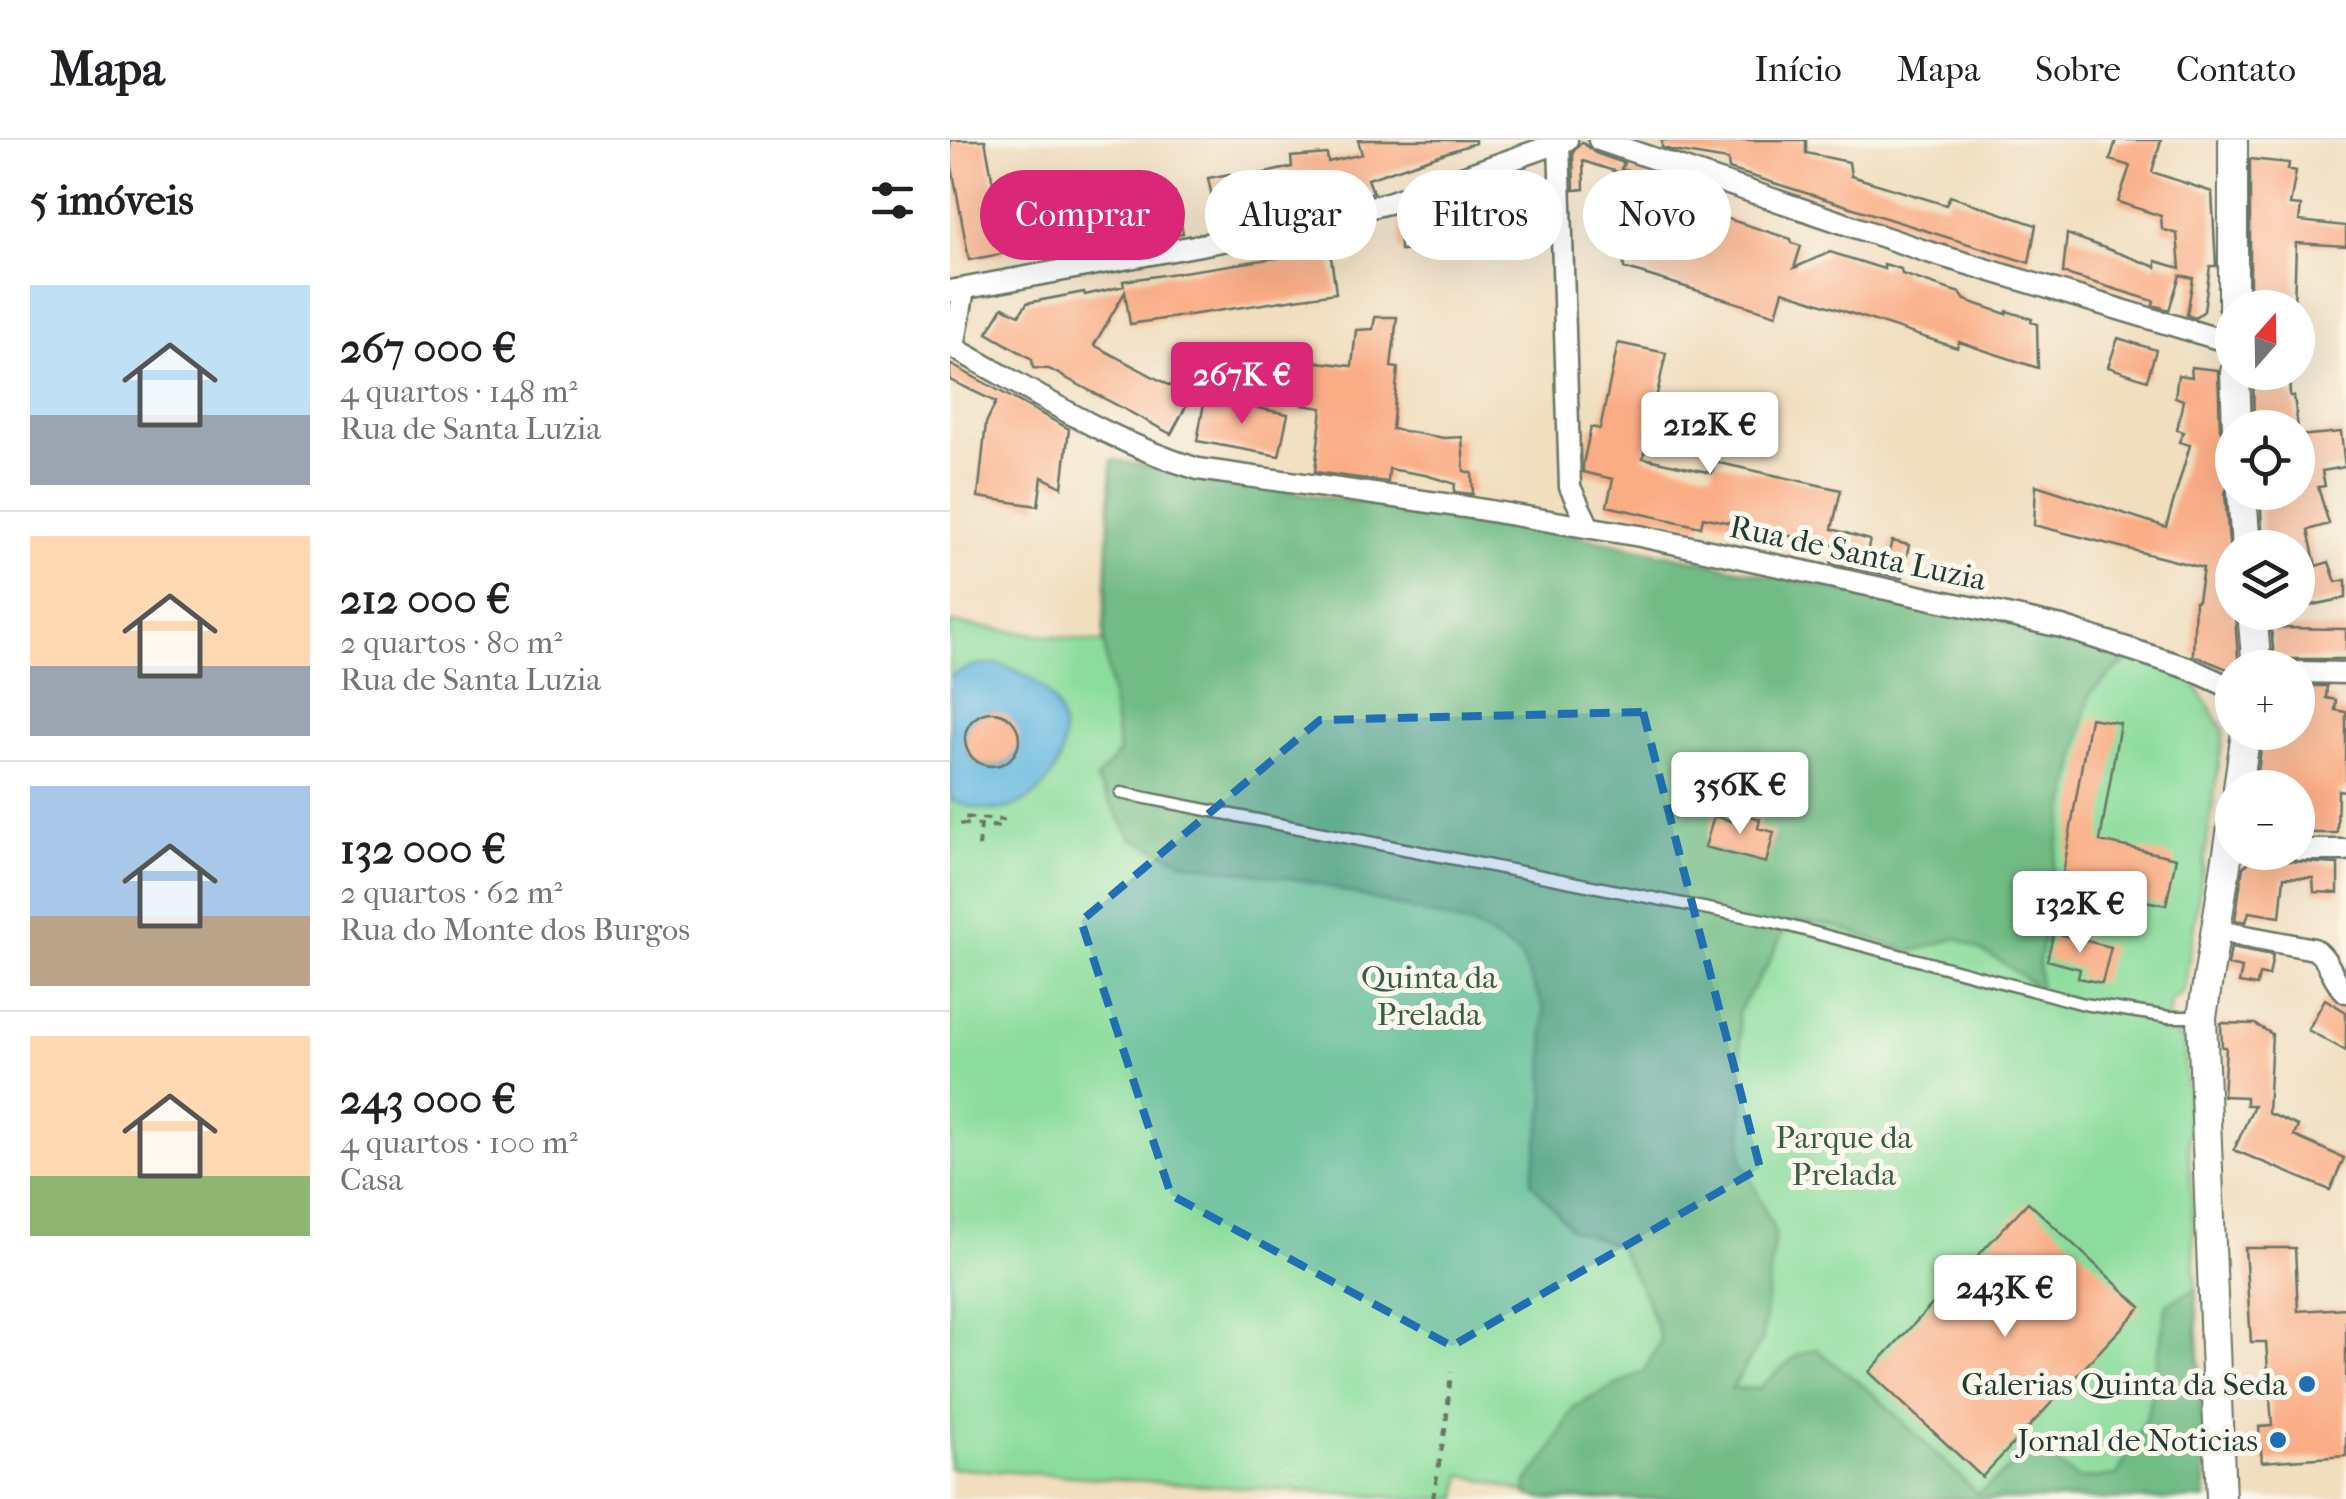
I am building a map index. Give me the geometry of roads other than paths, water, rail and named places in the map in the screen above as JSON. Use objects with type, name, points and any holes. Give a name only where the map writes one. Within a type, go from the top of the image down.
[{"type":"main road","points":[[2233,140],[2234,290]]},
{"type":"main road","points":[[2221,1499],[2202,1017],[2226,870]]},
{"type":"street","points":[[1598,140],[1925,251],[2215,338]]},
{"type":"street","points":[[1646,140],[1654,160]]},
{"type":"street","points":[[952,347],[957,290],[1244,238],[1352,212],[1388,203],[1522,147],[1563,142],[1570,487],[1588,526]]},
{"type":"street","name":"Rua de Santa Luzia","points":[[952,347],[1112,437],[1198,469],[1588,526],[2062,627],[2215,680]]},
{"type":"street","points":[[2315,672],[2346,672]]},
{"type":"street","points":[[2315,850],[2346,850]]},
{"type":"street","points":[[2214,930],[2314,948],[2326,956],[2336,983],[2346,992]]},
{"type":"lane","points":[[1121,793],[1774,922],[2084,1004],[2169,1017],[2202,1017]]},
{"type":"water","points":[[998,664],[1036,682],[1057,708],[1063,737],[1057,765],[1041,789],[1016,805],[985,810],[950,798],[950,676],[973,666]],"holes":[[[993,712],[1003,716],[1015,731],[1017,749],[1005,763],[982,765],[968,751],[967,732],[980,716]]]},
{"type":"place","name":"Galerias Quinta da Seda","points":[[2307,1384]]},
{"type":"place","name":"Jornal de Noticias","points":[[2278,1440]]},
{"type":"park label","name":"Quinta da Prelada","points":[[1429,996]]},
{"type":"park label","name":"Parque da Prelada","points":[[1844,1156]]}]
